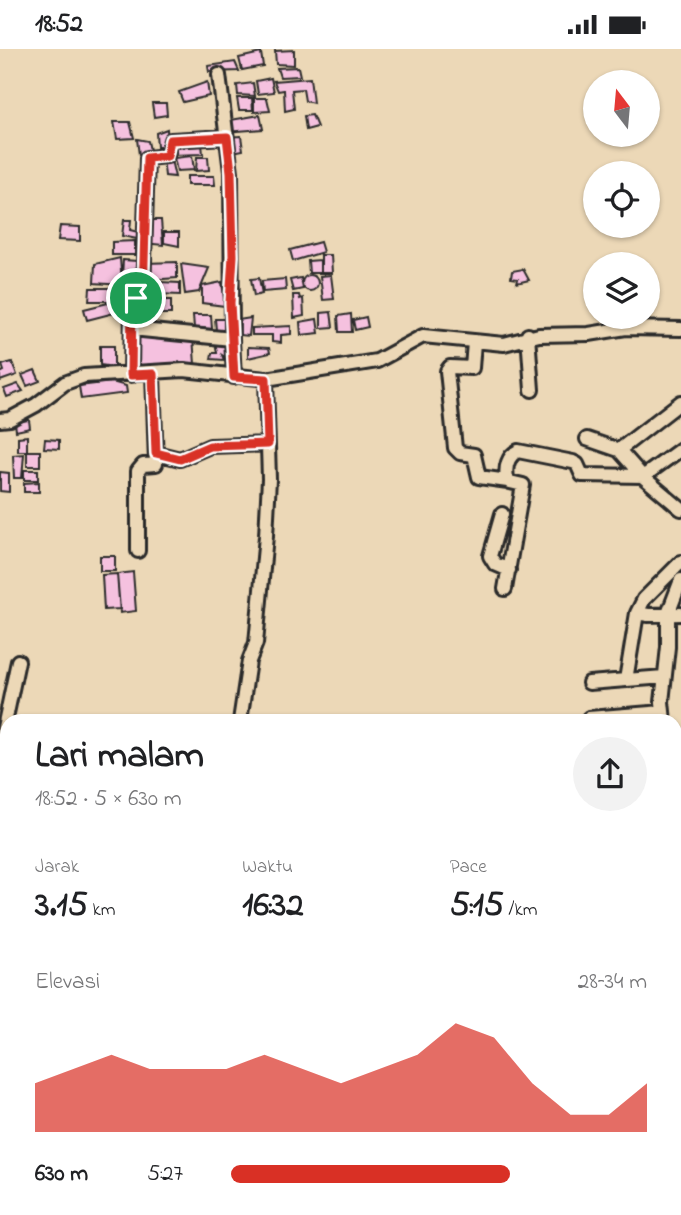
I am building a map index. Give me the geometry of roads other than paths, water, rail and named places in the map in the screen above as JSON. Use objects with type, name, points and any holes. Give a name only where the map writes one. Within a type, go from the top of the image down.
[{"type":"street","points":[[219,75],[231,172],[234,377]]},
{"type":"street","points":[[131,375],[132,302],[134,298],[143,296],[147,158],[167,156],[170,140],[227,137]]},
{"type":"street","points":[[0,420],[10,419],[36,405],[65,383],[84,376],[191,370],[266,379],[377,361],[423,336],[504,344],[528,335],[589,334],[626,328],[681,329]]},
{"type":"street","points":[[132,329],[232,339]]},
{"type":"street","points":[[528,335],[532,390]]},
{"type":"street","points":[[474,342],[472,368],[450,367],[447,371],[455,448],[460,453],[474,455],[479,477],[508,481],[524,487],[517,508],[505,589]]},
{"type":"street","points":[[138,551],[138,471],[143,465],[155,464],[156,453],[153,374]]},
{"type":"street","points":[[241,714],[249,661],[256,643],[269,479],[266,379]]},
{"type":"street","points":[[619,450],[681,402]]},
{"type":"street","points":[[587,439],[619,450],[642,476],[681,509]]},
{"type":"street","points":[[156,453],[180,459],[210,446],[268,444]]},
{"type":"street","points":[[508,481],[506,473],[509,457],[518,451],[573,462],[577,464],[582,475],[642,476],[650,474],[680,452]]},
{"type":"street","points":[[502,514],[490,556],[495,564],[509,570]]},
{"type":"street","points":[[626,680],[631,636],[637,613],[644,600],[679,571]]},
{"type":"street","points":[[664,714],[664,677],[675,649],[679,571]]},
{"type":"street","points":[[637,613],[675,614]]},
{"type":"street","points":[[8,714],[18,661]]},
{"type":"street","points":[[589,684],[664,677]]}]
